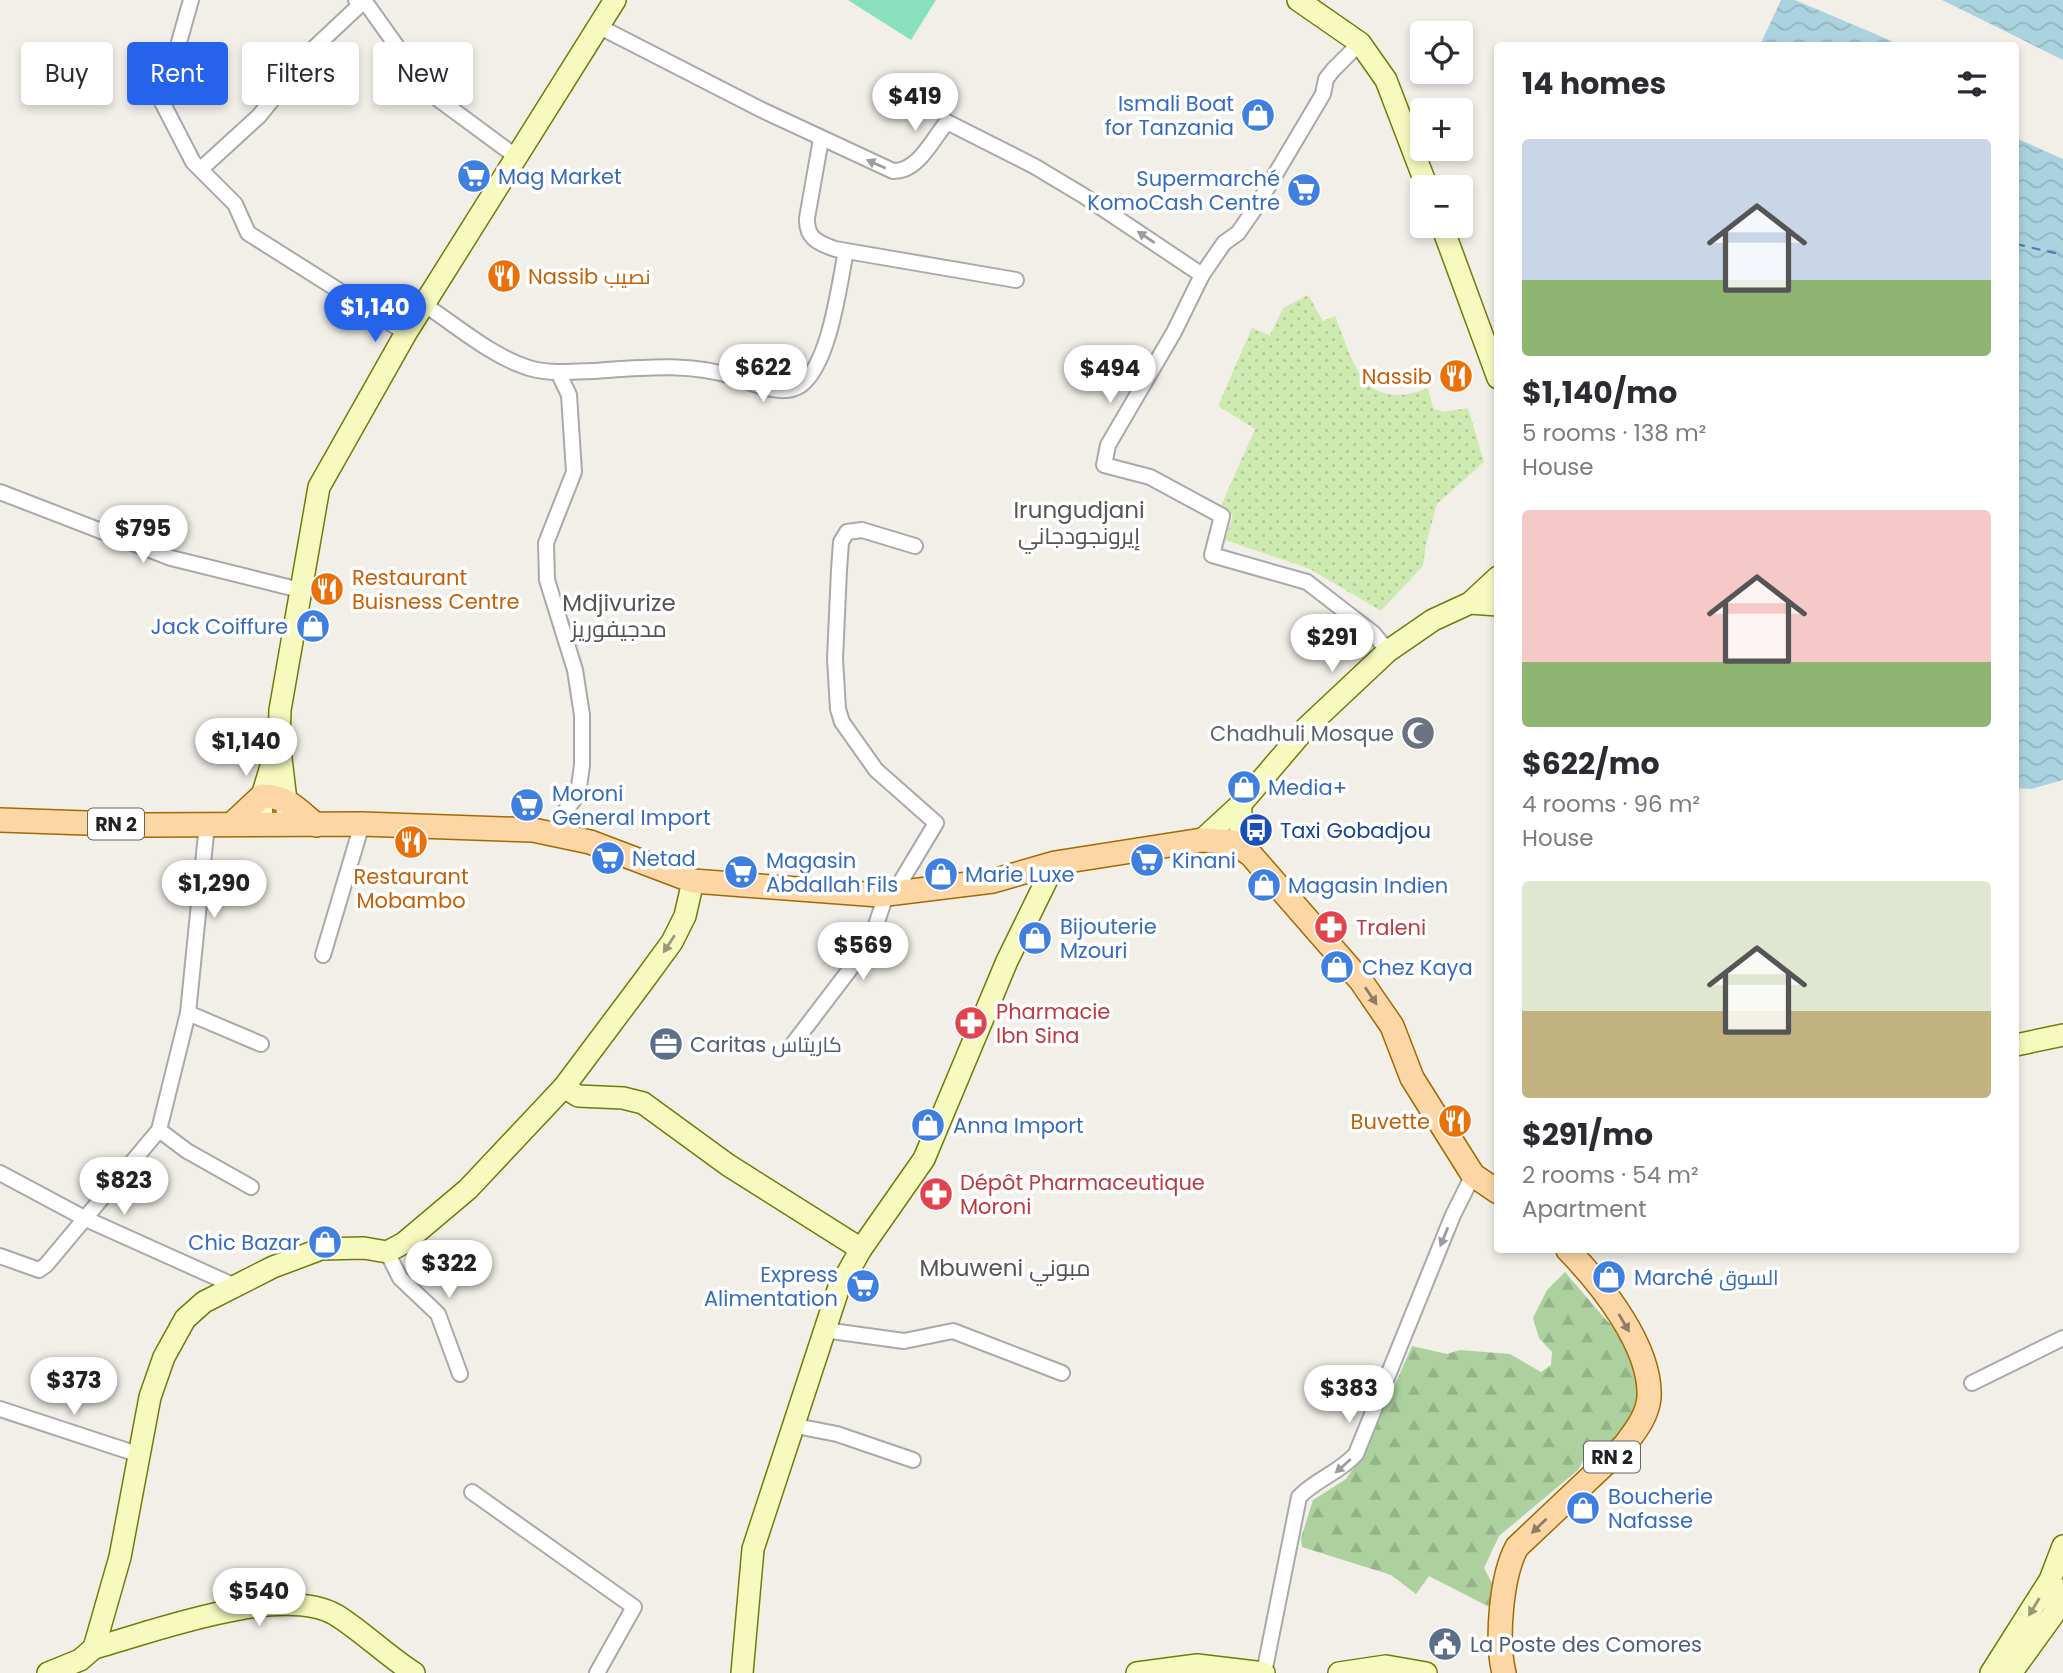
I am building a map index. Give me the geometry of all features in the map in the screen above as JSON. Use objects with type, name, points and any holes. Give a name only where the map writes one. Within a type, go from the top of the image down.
[{"type":"main road","points":[[232,824],[262,796],[287,800],[316,825]]},
{"type":"main road","name":"RN 2","points":[[0,820],[499,827],[555,834],[590,842],[693,881],[890,894],[993,881],[1055,863],[1202,840],[1225,841],[1240,847]]},
{"type":"main road","points":[[1240,847],[1251,855],[1361,981],[1392,1027],[1412,1078],[1473,1175],[1494,1189]]},
{"type":"main road","name":"RN 2","points":[[1498,1668],[1505,1578],[1517,1547],[1625,1446],[1639,1427],[1649,1399],[1647,1377],[1630,1333],[1597,1282],[1571,1253]]},
{"type":"street","points":[[191,0],[162,102],[193,162],[235,204],[248,233],[406,333]]},
{"type":"street","points":[[289,825],[279,742],[280,710],[319,487],[406,333],[615,0]]},
{"type":"street","points":[[1298,0],[1360,43],[1386,80],[1422,175]]},
{"type":"street","points":[[201,169],[259,116],[314,48],[363,2],[430,93],[517,158]]},
{"type":"street","points":[[598,26],[883,168],[904,172],[914,166],[947,122],[1034,166],[1202,275]]},
{"type":"street","points":[[1360,43],[1326,79],[1323,94],[1256,207],[1238,233],[1224,243],[1202,275],[1174,332],[1108,444],[1104,466],[1150,477],[1222,516],[1212,555],[1307,582],[1373,633],[1388,651]]},
{"type":"street","points":[[821,139],[808,204],[807,227],[814,240],[846,251],[1016,280]]},
{"type":"street","points":[[1446,238],[1494,367]]},
{"type":"street","points":[[425,305],[501,355],[528,368],[558,372],[698,369],[722,373],[773,389],[792,389],[805,380],[821,353],[846,251]]},
{"type":"street","points":[[555,834],[566,810],[578,794],[582,765],[582,715],[575,670],[547,580],[546,543],[574,472],[569,395],[558,372]]},
{"type":"street","points":[[0,492],[171,558],[299,590]]},
{"type":"street","points":[[793,1044],[870,943],[890,894],[936,823],[876,770],[842,722],[836,681],[841,542],[847,532],[862,530],[915,546]]},
{"type":"street","points":[[1202,840],[1241,804],[1306,728],[1388,651],[1433,620],[1470,603],[1494,581]]},
{"type":"street","points":[[1470,603],[1494,605]]},
{"type":"street","points":[[261,824],[262,796],[279,742]]},
{"type":"street","points":[[1240,847],[1241,804]]},
{"type":"street","points":[[0,1256],[39,1270],[86,1219],[159,1130],[188,1013],[207,824]]},
{"type":"street","points":[[323,955],[362,824]]},
{"type":"street","points":[[741,1673],[753,1549],[791,1425],[838,1290],[861,1249],[924,1159],[1007,961],[1055,863]]},
{"type":"street","points":[[94,1648],[120,1557],[134,1495],[137,1454],[150,1397],[174,1333],[204,1302],[273,1267],[321,1249],[364,1248],[387,1252],[404,1243],[468,1189],[564,1087],[672,942],[685,916],[693,881]]},
{"type":"street","points":[[188,1013],[261,1044]]},
{"type":"street","points":[[2019,1044],[2063,1035]]},
{"type":"street","points":[[564,1087],[578,1097],[623,1098],[643,1103],[728,1165],[861,1249]]},
{"type":"street","points":[[159,1130],[187,1150],[251,1187]]},
{"type":"street","points":[[0,1173],[86,1219],[235,1286]]},
{"type":"street","points":[[1137,1673],[1197,1665],[1264,1673],[1299,1497],[1309,1487],[1343,1469],[1356,1454],[1453,1215],[1473,1175]]},
{"type":"street","points":[[387,1252],[400,1278],[438,1314],[460,1374]]},
{"type":"street","points":[[824,1331],[904,1341],[953,1331],[1062,1373]]},
{"type":"street","points":[[1972,1383],[2063,1338]]},
{"type":"street","points":[[0,1409],[137,1454]]},
{"type":"street","points":[[791,1425],[837,1434],[913,1460]]},
{"type":"street","points":[[472,1492],[634,1607],[597,1673]]},
{"type":"street","points":[[1991,1673],[2059,1569],[2063,1546]]},
{"type":"street","points":[[2011,1673],[2053,1615],[2063,1590]]},
{"type":"street","points":[[48,1673],[80,1660],[94,1648],[237,1608],[315,1607],[336,1616],[414,1673]]},
{"type":"street","points":[[1339,1673],[1386,1666],[1426,1673]]},
{"type":"green space","points":[[848,0],[936,0],[911,40]]},
{"type":"green space","points":[[1308,295],[1323,321],[1335,316],[1356,367],[1364,380],[1375,389],[1388,394],[1406,394],[1428,388],[1433,408],[1443,412],[1468,408],[1484,462],[1437,504],[1423,566],[1381,611],[1310,569],[1225,540],[1233,516],[1220,508],[1255,429],[1218,406],[1252,328],[1270,335],[1283,308]]},
{"type":"green space","points":[[1565,1272],[1607,1321],[1624,1334],[1644,1383],[1628,1435],[1611,1443],[1592,1445],[1578,1470],[1499,1536],[1484,1568],[1500,1598],[1495,1610],[1429,1576],[1416,1594],[1391,1575],[1302,1547],[1301,1538],[1313,1500],[1346,1479],[1367,1448],[1412,1346],[1447,1354],[1460,1350],[1510,1354],[1541,1372],[1551,1365],[1552,1352],[1539,1338],[1533,1318],[1547,1290]]},
{"type":"water","points":[[1781,0],[1795,0],[1894,42],[1761,42]]},
{"type":"water","points":[[1942,0],[2063,0],[2063,60]]},
{"type":"water","points":[[2019,139],[2063,159],[2063,780],[2031,789],[2019,788]]},
{"type":"ferry route","points":[[2019,245],[2063,255]]},
{"type":"place","name":"Ismali Boat for Tanzania","points":[[1258,115]]},
{"type":"place","name":"Mag Market","points":[[474,176]]},
{"type":"place","name":"Supermarché KomoCash Centre","points":[[1304,190]]},
{"type":"place","name":"Nassib نصيب","points":[[504,276]]},
{"type":"place","name":"Nassib","points":[[1456,376]]},
{"type":"place","name":"Restaurant Buisness Centre","points":[[327,589]]},
{"type":"place","name":"Jack Coiffure","points":[[313,626]]},
{"type":"place","name":"Chadhuli Mosque","points":[[1418,733]]},
{"type":"place","name":"Media+","points":[[1244,787]]},
{"type":"place","name":"Moroni General Import","points":[[527,805]]},
{"type":"place","name":"Taxi Gobadjou","points":[[1256,830]]},
{"type":"place","name":"Restaurant Mobambo","points":[[411,842]]},
{"type":"place","name":"Netad","points":[[608,858]]},
{"type":"place","name":"Kinani","points":[[1147,860]]},
{"type":"place","name":"Magasin Abdallah Fils","points":[[741,872]]},
{"type":"place","name":"Marie Luxe","points":[[941,874]]},
{"type":"place","name":"Magasin Indien","points":[[1264,885]]},
{"type":"place","name":"Traleni","points":[[1331,927]]},
{"type":"place","name":"Bijouterie Mzouri","points":[[1035,938]]},
{"type":"place","name":"Chez Kaya","points":[[1337,967]]},
{"type":"place","name":"Pharmacie Ibn Sina","points":[[971,1023]]},
{"type":"place","name":"Caritas كاريتاس","points":[[666,1044]]},
{"type":"place","name":"Buvette","points":[[1455,1121]]},
{"type":"place","name":"Anna Import","points":[[928,1125]]},
{"type":"place","name":"Dépôt Pharmaceutique Moroni","points":[[936,1194]]},
{"type":"place","name":"Chic Bazar","points":[[325,1242]]},
{"type":"place","name":"Marché السوق","points":[[1609,1277]]},
{"type":"place","name":"Express Alimentation","points":[[863,1286]]},
{"type":"place","name":"Boucherie Nafasse","points":[[1583,1508]]},
{"type":"place","name":"La Poste des Comores","points":[[1445,1644]]},
{"type":"district","name":"Irungudjani إيرونجودجاني","points":[[1079,523]]},
{"type":"district","name":"Mdjivurize مدجيفوريز","points":[[619,616]]},
{"type":"district","name":"Mbuweni مبوني","points":[[1005,1268]]}]
